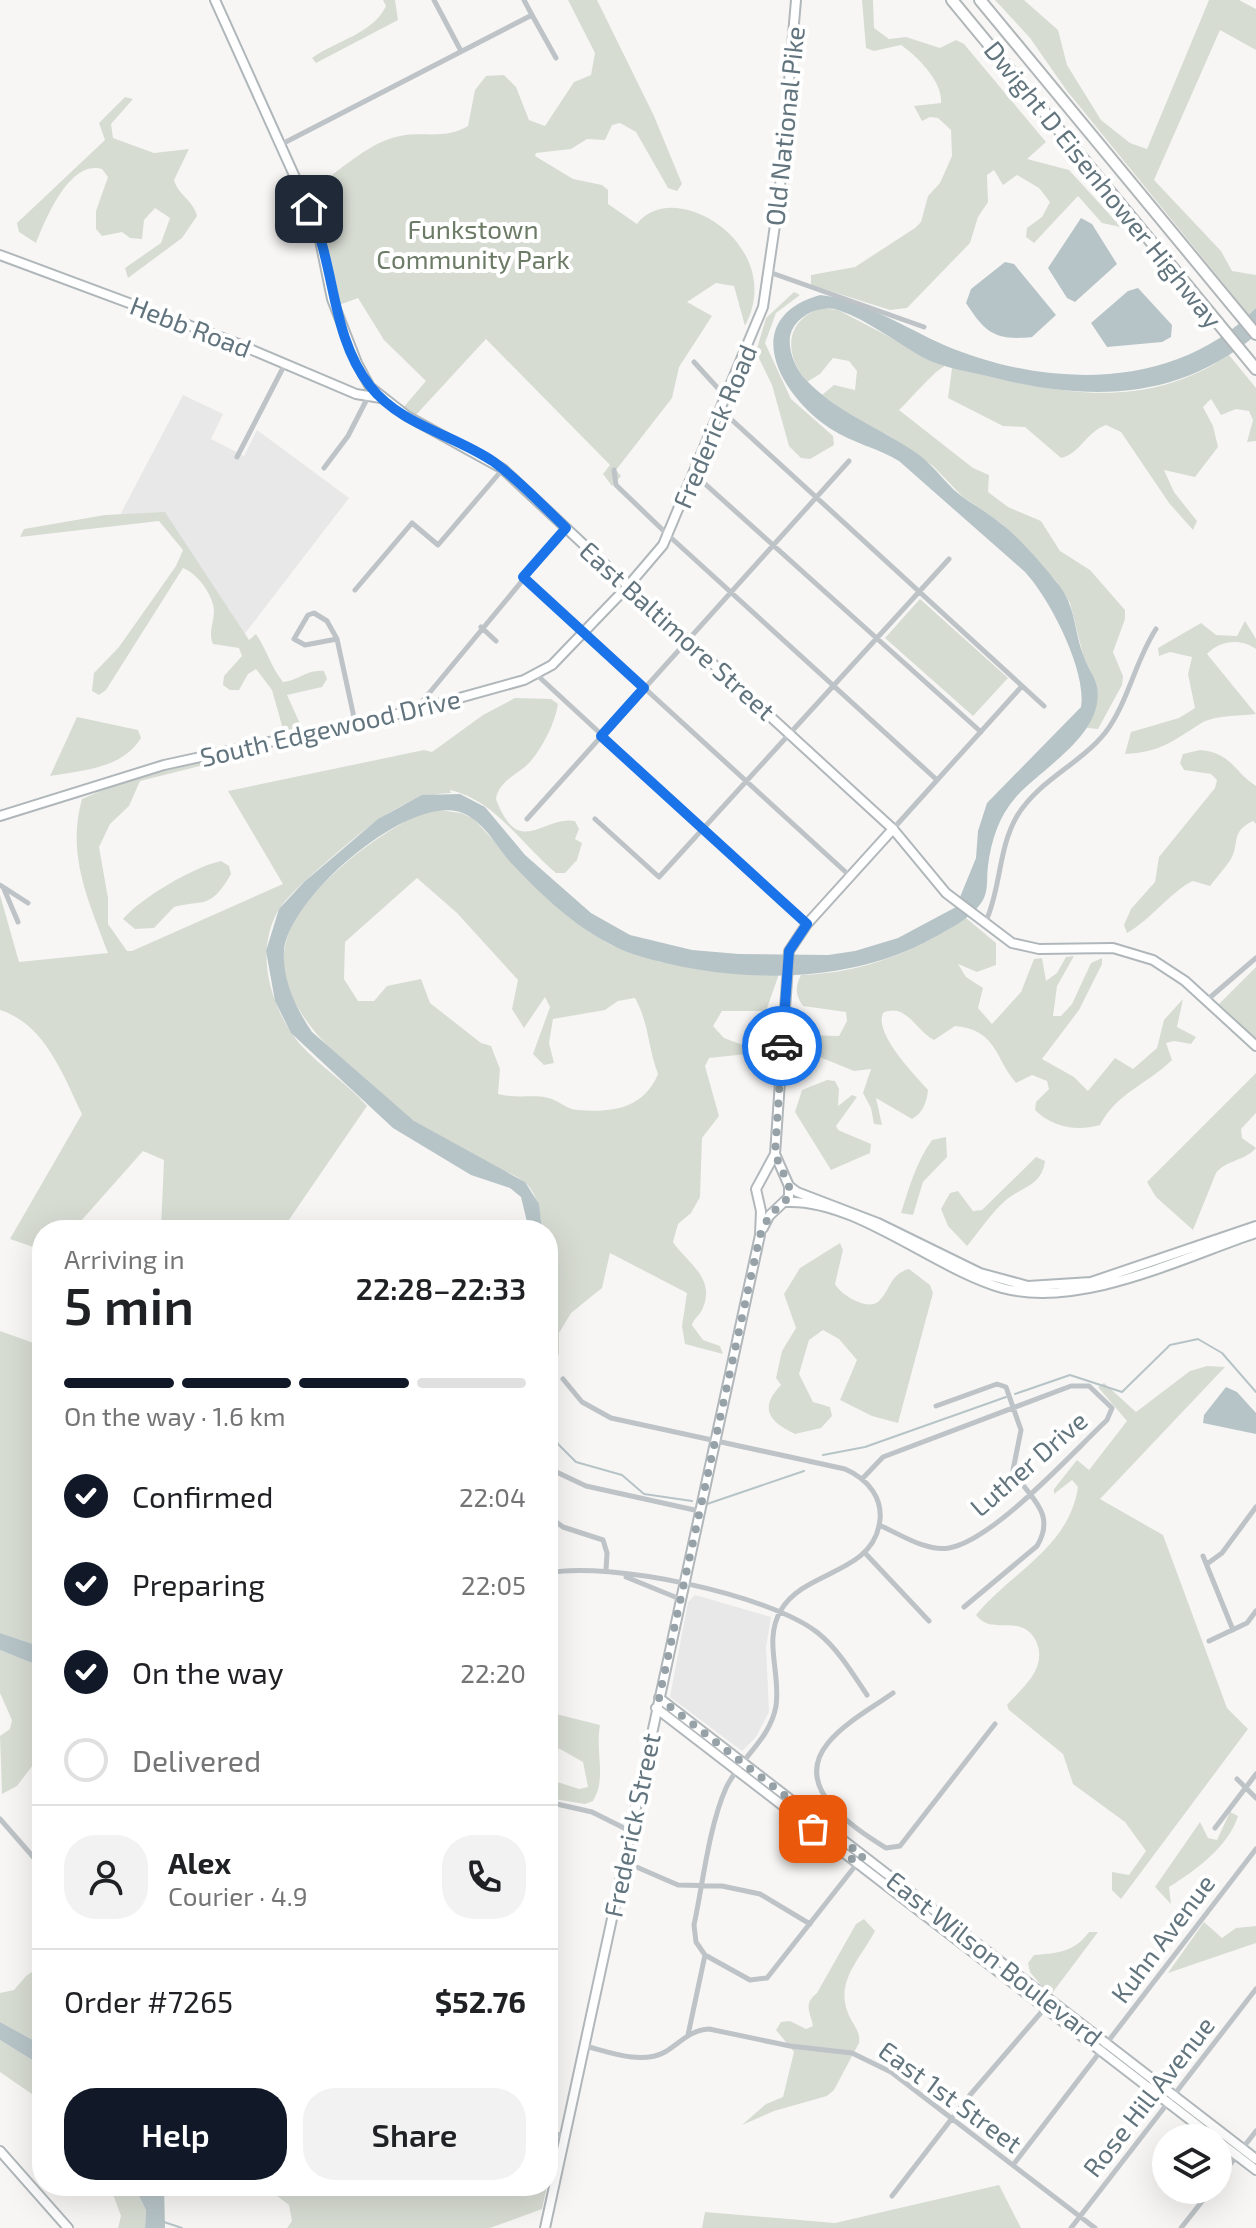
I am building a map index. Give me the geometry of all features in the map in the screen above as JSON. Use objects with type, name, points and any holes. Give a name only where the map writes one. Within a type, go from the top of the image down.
[{"type":"highway","name":"Dwight D Eisenhower Highway","points":[[952,0],[1252,365]]},
{"type":"highway","name":"Dwight D Eisenhower Highway","points":[[980,0],[1256,334]]},
{"type":"main road","points":[[215,0],[317,226],[328,282],[345,334],[363,375],[381,398]]},
{"type":"main road","name":"Old National Pike","points":[[771,253],[796,0]]},
{"type":"main road","name":"Frederick Road","points":[[628,586],[668,535],[760,317],[771,253]]},
{"type":"main road","name":"Hebb Road","points":[[0,255],[368,397],[381,398]]},
{"type":"main road","name":"East Baltimore Street","points":[[381,398],[503,469],[893,829],[941,887],[958,902],[1019,946],[1113,948],[1139,954],[1175,973],[1256,1046]]},
{"type":"main road","name":"South Edgewood Drive","points":[[0,816],[164,765],[416,710],[537,675],[552,665],[628,586]]},
{"type":"main road","points":[[893,829],[807,924],[789,951],[775,1154],[756,1189],[758,1200],[767,1207],[778,1208],[787,1202],[845,1215],[962,1272],[1001,1287],[1031,1293],[1094,1287],[1256,1233]]},
{"type":"main road","points":[[775,1154],[787,1183],[787,1202]]},
{"type":"main road","points":[[761,1180],[774,1175],[797,1192],[878,1223],[980,1273],[1028,1286],[1091,1282],[1256,1226]]},
{"type":"main road","name":"Frederick Street","points":[[758,1200],[760,1235]]},
{"type":"main road","name":"Frederick Street","points":[[558,2168],[760,1235],[769,1216],[778,1208]]},
{"type":"main road","name":"East Wilson Boulevard","points":[[659,1698],[740,1767]]},
{"type":"main road","name":"East Wilson Boulevard","points":[[656,1708],[740,1767],[860,1859],[1240,2152],[1256,2170]]},
{"type":"main road","points":[[679,1726],[686,1725],[703,1739],[708,1737]]},
{"type":"main road","name":"East Wilson Boulevard","points":[[1170,2099],[1198,2124]]},
{"type":"main road","name":"East Wilson Boulevard","points":[[1232,2148],[1256,2159]]},
{"type":"main road","points":[[0,2151],[32,2187]]},
{"type":"main road","points":[[40,2196],[68,2228]]},
{"type":"main road","name":"Frederick Street","points":[[545,2228],[552,2196]]},
{"type":"street","points":[[434,0],[461,51]]},
{"type":"street","points":[[524,0],[556,58]]},
{"type":"street","points":[[279,145],[532,15]]},
{"type":"street","points":[[769,272],[924,327]]},
{"type":"street","points":[[694,362],[707,372],[717,392],[726,397]]},
{"type":"street","points":[[237,457],[285,363]]},
{"type":"street","points":[[324,468],[348,436],[368,397]]},
{"type":"street","points":[[721,410],[1044,706]]},
{"type":"street","points":[[527,819],[849,461]]},
{"type":"street","points":[[355,590],[412,523],[438,545],[503,469]]},
{"type":"street","points":[[614,470],[616,485],[668,535],[937,780]]},
{"type":"street","points":[[694,474],[981,732]]},
{"type":"street","points":[[416,710],[481,627],[566,528]]},
{"type":"street","points":[[595,819],[659,877],[949,559]]},
{"type":"street","points":[[523,577],[850,876]]},
{"type":"street","points":[[337,639],[305,645],[294,639],[308,615],[314,613],[327,621],[337,639],[355,723]]},
{"type":"street","points":[[481,627],[496,641]]},
{"type":"street","points":[[984,920],[998,888],[1008,836],[1019,814],[1048,779],[1108,729],[1142,651],[1156,629]]},
{"type":"street","points":[[537,675],[807,924]]},
{"type":"street","points":[[893,829],[1022,686]]},
{"type":"street","points":[[2,887],[28,903]]},
{"type":"street","points":[[2,887],[18,922]]},
{"type":"street","points":[[1206,1001],[1256,958]]},
{"type":"street","points":[[563,1379],[582,1402],[611,1418],[845,1469],[862,1479],[877,1500],[879,1525],[865,1553],[809,1582],[779,1612],[772,1640],[777,1689],[773,1717],[721,1802],[694,1935],[705,1955],[750,1980],[761,1981],[772,1973],[860,1859]]},
{"type":"street","points":[[936,1406],[997,1384],[1010,1391],[1021,1430],[1013,1470],[1043,1511],[1040,1541],[1004,1577],[964,1607]]},
{"type":"street","name":"Luther Drive","points":[[862,1479],[883,1457],[1083,1384],[1095,1390],[1112,1408],[1107,1420],[997,1522],[950,1548],[925,1545],[879,1525]]},
{"type":"street","points":[[558,1473],[586,1486],[699,1511]]},
{"type":"street","points":[[1207,1564],[1222,1553],[1256,1507]]},
{"type":"street","points":[[558,1523],[603,1540],[608,1571]]},
{"type":"street","points":[[865,1553],[929,1621]]},
{"type":"street","points":[[1203,1556],[1233,1630]]},
{"type":"street","points":[[558,1571],[608,1571],[746,1599],[779,1612],[821,1635],[867,1695]]},
{"type":"street","points":[[608,1571],[680,1599]]},
{"type":"street","points":[[1209,1641],[1247,1623],[1256,1611]]},
{"type":"street","points":[[893,1693],[829,1741],[817,1766],[819,1786],[828,1803],[886,1848],[900,1846],[995,1724]]},
{"type":"street","points":[[1215,1828],[1256,1774]]},
{"type":"street","points":[[1237,1779],[1256,1798]]},
{"type":"street","points":[[558,1804],[592,1812],[630,1831]]},
{"type":"street","points":[[0,1819],[32,1856]]},
{"type":"street","name":"Kuhn Avenue","points":[[1013,2165],[1256,1849]]},
{"type":"street","points":[[624,1861],[669,1882],[736,1887],[760,1894],[810,1924]]},
{"type":"street","points":[[688,2035],[705,1955]]},
{"type":"street","name":"Rose Hill Avenue","points":[[1071,2228],[1256,1989]]},
{"type":"street","points":[[892,2196],[1048,2005]]},
{"type":"street","name":"East 1st Street","points":[[584,2046],[647,2057],[666,2051],[688,2035],[709,2029],[861,2056],[891,2072],[1095,2228]]},
{"type":"street","points":[[1232,2162],[1256,2131]]},
{"type":"street","points":[[558,2134],[565,2136]]},
{"type":"street","points":[[1181,2228],[1200,2204]]},
{"type":"shaded area","points":[[1081,218],[1092,224],[1117,264],[1075,302],[1067,298],[1048,268]]},
{"type":"shaded area","points":[[1005,262],[1014,264],[1056,315],[1032,337],[999,336],[985,328],[966,303],[971,289]]},
{"type":"shaded area","points":[[1138,288],[1172,325],[1171,337],[1162,342],[1107,347],[1091,323],[1128,291]]},
{"type":"shaded area","points":[[820,295],[835,297],[983,359],[1024,369],[1066,374],[1108,374],[1148,368],[1187,355],[1223,335],[1256,308],[1256,335],[1194,374],[1128,390],[1094,392],[1023,384],[939,364],[838,310],[812,312],[800,319],[792,330],[792,356],[798,370],[818,392],[921,456],[954,490],[1023,543],[1065,593],[1085,661],[1096,683],[1097,704],[1092,720],[1070,748],[1010,804],[994,838],[982,902],[974,912],[951,928],[900,954],[826,972],[748,975],[672,965],[619,948],[585,929],[526,878],[490,835],[460,812],[437,811],[411,819],[354,855],[327,879],[291,929],[284,951],[285,973],[301,1014],[312,1032],[414,1121],[525,1182],[539,1204],[541,1220],[527,1220],[521,1197],[510,1188],[471,1175],[393,1128],[291,1033],[275,1001],[266,951],[279,909],[304,882],[378,819],[422,795],[460,794],[485,807],[525,855],[591,913],[630,935],[692,950],[739,954],[828,955],[855,951],[898,938],[956,907],[976,858],[978,831],[987,803],[1081,707],[1078,675],[1065,636],[1045,599],[1025,572],[899,461],[839,434],[812,415],[796,398],[775,359],[774,339],[780,321],[795,306]]},
{"type":"shaded area","points":[[183,395],[223,414],[211,439],[244,456],[257,430],[349,498],[243,636],[165,515],[118,519]]},
{"type":"shaded area","points":[[1226,1387],[1237,1392],[1256,1413],[1256,1434],[1203,1423],[1204,1415]]},
{"type":"shaded area","points":[[695,1595],[771,1617],[766,1647],[769,1712],[756,1737],[742,1751],[670,1697],[688,1602]]},
{"type":"shaded area","points":[[0,1633],[32,1644],[32,1663],[0,1650]]},
{"type":"shaded area","points":[[0,2022],[32,2040],[32,2060],[0,2040]]},
{"type":"shaded area","points":[[139,2196],[164,2196],[165,2228],[145,2228],[146,2210]]},
{"type":"green space","points":[[383,0],[395,0],[398,20],[316,63],[312,58],[372,24],[386,6]]},
{"type":"green space","name":"Funkstown Community Park","points":[[568,0],[597,0],[654,116],[682,184],[677,191],[668,188],[636,132],[620,123],[612,125],[605,140],[587,139],[571,149],[536,153],[535,156],[573,179],[602,185],[608,190],[608,204],[637,224],[654,211],[675,208],[698,213],[721,226],[739,245],[751,269],[754,296],[745,326],[734,286],[716,283],[687,302],[712,316],[679,367],[672,398],[616,470],[621,476],[612,486],[603,474],[610,465],[486,339],[414,417],[402,409],[426,381],[384,340],[358,298],[339,305],[317,218],[322,215],[315,204],[318,185],[378,144],[400,136],[451,133],[468,126],[475,90],[486,76],[504,75],[516,87],[529,120],[545,126],[574,82],[591,75],[595,53]]},
{"type":"green space","points":[[862,0],[873,0],[874,28],[889,39],[906,37],[940,48],[956,40],[964,44],[1046,142],[1027,159],[1069,170],[1121,227],[1102,223],[1078,196],[1034,243],[1026,237],[1027,228],[1042,217],[1050,202],[1039,188],[1017,175],[1003,185],[994,170],[987,175],[988,202],[978,217],[970,243],[907,308],[890,310],[811,285],[811,275],[855,267],[915,228],[921,222],[928,196],[940,183],[952,156],[951,130],[938,118],[930,117],[922,121],[914,106],[941,103],[941,95],[933,78],[901,45],[874,51],[866,48]]},
{"type":"green space","points":[[995,0],[1024,0],[1058,30],[1067,65],[1101,120],[1130,143],[1147,149],[1209,0],[1239,0],[1256,9],[1256,50],[1220,30],[1154,180],[1221,251],[1232,271],[1256,275],[1256,308],[1249,315],[1067,91],[1030,38]]},
{"type":"green space","points":[[125,97],[133,99],[111,124],[113,138],[154,153],[189,149],[174,180],[197,216],[182,238],[128,278],[125,268],[161,243],[170,218],[155,208],[144,220],[142,239],[130,238],[122,232],[102,236],[96,229],[96,211],[108,177],[102,169],[79,173],[69,182],[36,243],[19,232],[17,223],[105,140],[99,123]]},
{"type":"green space","points":[[794,292],[800,295],[776,313],[765,343],[791,399],[833,436],[834,445],[810,459],[801,458],[789,446],[772,385],[756,352],[766,318]]},
{"type":"green space","points":[[821,308],[838,310],[945,366],[899,410],[973,468],[989,475],[988,492],[1008,507],[1041,521],[1060,551],[1090,570],[1125,610],[1125,619],[1113,652],[1123,676],[1122,685],[1098,729],[1087,728],[1096,705],[1093,676],[1084,659],[1070,603],[1057,582],[1002,524],[962,496],[933,466],[886,434],[862,424],[822,395],[834,385],[855,390],[857,371],[849,361],[833,358],[820,374],[807,382],[799,372],[792,350],[794,330],[800,321]]},
{"type":"green space","points":[[1229,355],[1256,388],[1256,441],[1247,442],[1253,420],[1249,411],[1236,409],[1221,415],[1211,399],[1203,407],[1213,426],[1218,447],[1195,477],[1164,470],[1174,492],[1197,521],[1193,530],[1169,503],[1121,432],[1106,425],[1099,428],[1074,452],[1061,458],[1025,427],[1003,426],[948,398],[952,368],[1059,390],[1127,392],[1161,386],[1195,374]]},
{"type":"green space","points":[[165,512],[249,640],[256,634],[283,682],[324,671],[327,679],[322,687],[287,695],[301,726],[284,733],[272,690],[256,669],[248,674],[239,690],[230,690],[223,685],[224,676],[242,656],[239,648],[213,644],[214,610],[211,598],[199,580],[183,568],[106,690],[99,695],[92,691],[94,673],[119,647],[176,566],[183,550],[159,521],[20,537],[24,529],[105,515]]},
{"type":"green space","points":[[920,599],[1008,678],[973,716],[885,638]]},
{"type":"green space","points":[[1245,621],[1256,639],[1256,649],[1244,643],[1231,642],[1207,654],[1256,714],[1205,721],[1157,748],[1125,754],[1131,732],[1179,718],[1195,708],[1188,674],[1192,657],[1170,652],[1159,656],[1158,648],[1201,623],[1216,635],[1237,636]]},
{"type":"green space","points":[[515,698],[551,699],[558,704],[551,727],[539,749],[530,762],[505,782],[496,799],[505,817],[523,831],[575,821],[579,829],[575,839],[582,843],[577,860],[565,873],[556,873],[494,813],[466,795],[450,790],[451,793],[419,799],[390,812],[364,830],[290,896],[278,911],[267,944],[269,980],[274,997],[299,1043],[367,1106],[289,1220],[161,1220],[164,1160],[143,1151],[82,1220],[32,1220],[32,1247],[10,1239],[82,1114],[60,1068],[41,1039],[16,1017],[0,1010],[0,895],[19,962],[108,953],[87,897],[78,859],[78,820],[82,799],[163,767],[214,759],[208,764],[140,781],[129,806],[110,824],[99,847],[108,898],[108,924],[127,951],[132,951],[283,884],[228,791],[424,750],[432,752],[483,715]]},
{"type":"green space","points":[[77,717],[138,730],[141,738],[113,762],[50,776]]},
{"type":"green space","points":[[1200,750],[1225,758],[1256,786],[1256,824],[1253,821],[1241,829],[1231,859],[1210,886],[1193,881],[1127,933],[1124,925],[1131,909],[1155,882],[1159,857],[1215,788],[1217,780],[1211,774],[1184,770],[1180,763],[1183,754]]},
{"type":"green space","points":[[432,809],[461,813],[474,819],[532,883],[589,932],[611,945],[660,962],[779,974],[766,1011],[722,1011],[713,1026],[724,1038],[743,1045],[758,1025],[775,1041],[773,1048],[766,1052],[709,1058],[705,1066],[719,1116],[702,1138],[700,1197],[691,1213],[678,1224],[673,1242],[698,1272],[706,1289],[702,1310],[692,1325],[703,1340],[720,1346],[723,1354],[685,1344],[682,1326],[687,1293],[610,1253],[602,1288],[571,1313],[559,1333],[558,1355],[558,1220],[540,1220],[532,1191],[519,1178],[484,1163],[404,1114],[347,1065],[308,1024],[294,1001],[286,977],[284,952],[292,925],[310,898],[337,871],[382,836]],"holes":[[[417,878],[457,913],[518,980],[512,1009],[524,1028],[545,997],[550,1007],[533,1054],[544,1065],[554,1063],[549,1043],[553,1019],[605,1010],[618,1001],[635,998],[658,1074],[645,1094],[626,1106],[591,1111],[574,1110],[543,1097],[498,1094],[500,1069],[491,1046],[481,1043],[430,1003],[421,979],[387,986],[374,1001],[358,1001],[344,979],[345,942]]]},
{"type":"green space","points":[[221,861],[229,866],[231,874],[212,898],[174,907],[154,928],[135,929],[123,919],[168,884]]},
{"type":"green space","points":[[966,918],[996,943],[996,965],[977,972],[958,964],[966,977],[983,988],[978,1008],[992,1024],[1021,992],[1034,959],[1042,958],[1046,981],[1057,973],[1066,957],[1074,956],[1057,986],[1053,1016],[1061,1016],[1072,1004],[1091,963],[1102,958],[1102,964],[1079,1010],[1042,1059],[1074,1077],[1088,1091],[1115,1058],[1133,1069],[1157,1048],[1164,1020],[1183,999],[1177,1027],[1196,1037],[1191,1044],[1166,1043],[1172,1060],[1123,1097],[1100,1125],[1074,1128],[1057,1124],[1035,1110],[1036,1102],[1049,1089],[1047,1081],[1032,1075],[1016,1083],[993,1046],[979,1033],[955,1026],[934,1040],[904,1014],[898,1011],[883,1013],[884,1032],[905,1064],[928,1090],[922,1110],[912,1119],[876,1098],[882,1125],[874,1124],[871,1108],[863,1093],[871,1069],[854,1071],[805,1051],[800,1044],[804,1035],[839,1036],[847,1021],[846,1012],[803,1006],[797,995],[799,979],[801,975],[846,970],[888,958],[927,941]]},
{"type":"green space","points":[[1256,967],[1256,1039],[1219,1004]]},
{"type":"green space","points":[[1256,1073],[1256,1113],[1241,1129],[1242,1138],[1256,1148],[1216,1173],[1193,1230],[1156,1197],[1147,1182]]},
{"type":"green space","points":[[827,1080],[835,1081],[839,1089],[838,1106],[852,1095],[857,1097],[836,1126],[838,1130],[871,1144],[870,1153],[831,1170],[795,1112],[802,1090]]},
{"type":"green space","points":[[946,1137],[947,1157],[923,1182],[913,1215],[901,1213],[926,1148],[932,1140]]},
{"type":"green space","points":[[1036,1157],[1045,1161],[1040,1176],[1000,1206],[967,1246],[948,1226],[941,1209],[950,1193],[958,1191],[973,1211],[982,1210]]},
{"type":"green space","points":[[840,1243],[843,1250],[835,1284],[855,1300],[874,1304],[898,1274],[909,1269],[930,1285],[933,1293],[898,1423],[872,1416],[840,1400],[857,1360],[839,1339],[823,1330],[809,1340],[799,1374],[813,1402],[830,1407],[832,1416],[821,1428],[795,1434],[773,1419],[769,1407],[781,1385],[776,1378],[782,1351],[796,1328],[784,1294],[800,1268]]},
{"type":"green space","points":[[0,1331],[32,1342],[32,1644],[0,1633]]},
{"type":"green space","points":[[1207,1366],[1225,1367],[1100,1499],[1163,1535],[1227,1708],[1248,1729],[1121,1899],[1112,1890],[1112,1872],[1129,1875],[1146,1851],[1125,1822],[1073,1784],[1063,1754],[1009,1710],[1007,1705],[1037,1668],[1039,1651],[1033,1636],[1017,1626],[985,1623],[976,1615],[1037,1558],[1063,1527],[1078,1487],[1072,1480],[1054,1494],[1054,1489],[1077,1460],[1089,1470],[1127,1421],[1098,1387],[1104,1383],[1136,1412],[1190,1371]]},
{"type":"green space","points":[[0,1650],[32,1663],[32,1766],[17,1786],[2,1794],[0,1736],[10,1729],[12,1720],[0,1693]]},
{"type":"green space","points":[[558,1714],[600,1725],[600,1774],[593,1801],[585,1804],[558,1800],[558,1782],[579,1789],[588,1787],[583,1762],[560,1749]]},
{"type":"green space","points":[[1230,1812],[1238,1816],[1227,1838],[1200,1865],[1169,1887],[1171,1904],[1155,1887],[1200,1822],[1208,1838],[1217,1840]]},
{"type":"green space","points":[[864,1919],[875,1931],[851,1970],[845,1990],[848,2013],[859,2043],[834,2090],[827,2096],[774,2111],[742,2125],[766,2104],[783,2097],[794,2052],[776,2030],[781,2022],[790,2021],[806,2029],[813,2026],[810,2001],[856,1924]]},
{"type":"green space","points":[[1204,1922],[1222,1938],[1236,1928],[1256,1926],[1256,1943],[1168,1973]]},
{"type":"green space","points":[[1089,1932],[1098,1932],[1050,1996],[1030,1972],[1028,1963],[1034,1955],[1072,1948]]},
{"type":"green space","points":[[32,1972],[32,2040],[0,2022],[0,1993],[14,1990]]},
{"type":"green space","points":[[0,2040],[32,2060],[32,2094],[0,2072]]},
{"type":"green space","points":[[999,2185],[1021,2228],[702,2228],[705,2212],[835,2223]]},
{"type":"green space","points":[[114,2196],[139,2196],[146,2210],[145,2228],[118,2228],[121,2216]]},
{"type":"green space","points":[[277,2196],[545,2196],[542,2209],[490,2228],[287,2228],[292,2221],[289,2205]]},
{"type":"waterway","points":[[1015,1394],[1070,1375],[1122,1392],[1170,1345],[1198,1339],[1222,1353],[1256,1392]]},
{"type":"waterway","points":[[823,1455],[865,1447],[1006,1397]]},
{"type":"waterway","points":[[558,1444],[576,1462],[622,1475],[644,1494],[692,1501]]},
{"type":"waterway","points":[[707,1504],[804,1471]]},
{"type":"waterway","points":[[164,2222],[182,2228]]},
{"type":"way so far","points":[[782,1046],[781,1099],[775,1154],[789,1186],[789,1197],[769,1216],[760,1235],[659,1698],[863,1856],[857,1863],[813,1829]]},
{"type":"route","points":[[309,209],[325,253],[332,299],[357,363],[370,387],[407,416],[493,462],[566,528],[523,577],[644,688],[601,736],[807,924],[789,951],[782,1046]]}]
